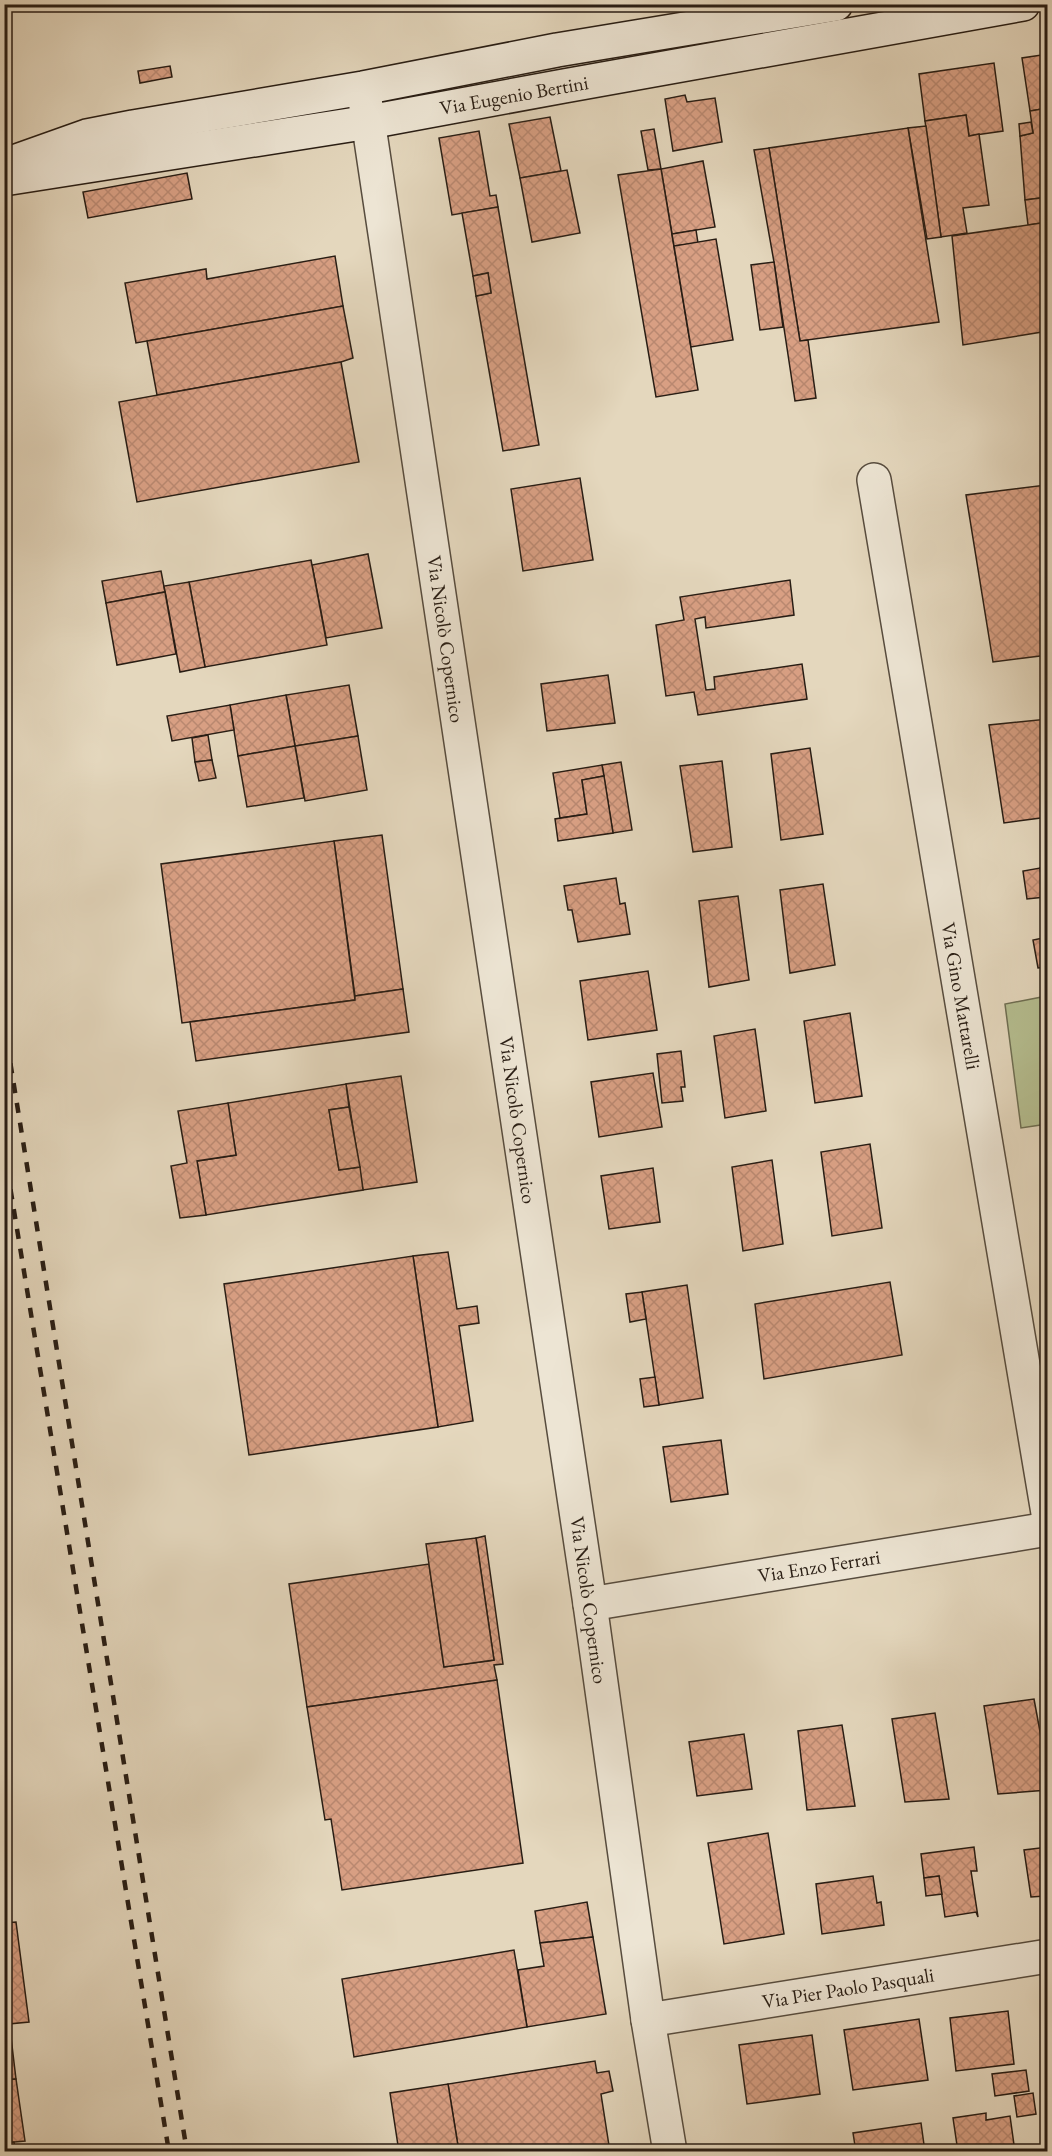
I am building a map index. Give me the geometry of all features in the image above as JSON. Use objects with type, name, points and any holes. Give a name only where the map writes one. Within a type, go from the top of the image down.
[{"type":"street","name":"Via Eugenio Bertini","points":[[4,166],[87,136],[363,88],[557,50],[836,4]]},
{"type":"street","name":"Via Eugenio Bertini","points":[[4,179],[369,122],[1023,4]]},
{"type":"street","name":"Via Nicolò Copernico","points":[[363,88],[590,1604],[648,2020],[670,2151]]},
{"type":"street","name":"Via Gino Mattarelli","points":[[874,480],[1047,1513]]},
{"type":"street","name":"Via Enzo Ferrari","points":[[590,1604],[1047,1529]]},
{"type":"street","name":"Via Pier Paolo Pasquali","points":[[648,2020],[1047,1956]]},
{"type":"green space","points":[[1047,996],[1047,1124],[1021,1128],[1005,1004]]},
{"type":"building","points":[[233,4],[258,4],[233,9]]},
{"type":"building","points":[[1048,54],[1048,108],[1030,111],[1022,58]]},
{"type":"building","points":[[994,63],[1003,131],[969,136],[966,115],[925,121],[919,74]]},
{"type":"building","points":[[170,66],[172,77],[140,83],[138,71]]},
{"type":"building","points":[[685,95],[687,102],[715,98],[722,142],[673,151],[665,99]]},
{"type":"building","points":[[1048,108],[1048,197],[1025,200],[1020,136],[1033,133],[1030,111]]},
{"type":"building","points":[[966,115],[969,136],[979,134],[989,205],[963,208],[967,233],[941,237],[925,121]]},
{"type":"building","points":[[550,117],[561,171],[520,178],[509,124]]},
{"type":"building","points":[[1031,122],[1033,133],[1020,136],[1019,124]]},
{"type":"building","points":[[926,126],[941,237],[927,239],[908,128]]},
{"type":"building","points":[[908,128],[939,322],[800,341],[769,148]]},
{"type":"building","points":[[654,129],[661,169],[648,170],[641,131]]},
{"type":"building","points":[[479,131],[490,196],[496,195],[498,207],[452,215],[439,138]]},
{"type":"building","points":[[769,148],[800,341],[808,340],[816,398],[795,401],[754,150]]},
{"type":"building","points":[[703,161],[715,227],[672,234],[661,169]]},
{"type":"building","points":[[661,169],[698,390],[656,397],[618,175]]},
{"type":"building","points":[[567,170],[580,233],[532,242],[520,178]]},
{"type":"building","points":[[187,173],[192,199],[88,218],[83,192]]},
{"type":"building","points":[[1048,197],[1048,222],[1028,225],[1025,200]]},
{"type":"building","points":[[498,207],[539,445],[503,451],[476,296],[491,293],[488,273],[473,276],[462,213]]},
{"type":"building","points":[[1048,222],[1048,331],[963,345],[952,236]]},
{"type":"building","points":[[696,230],[698,243],[674,246],[672,234]]},
{"type":"building","points":[[716,239],[733,340],[691,347],[674,246]]},
{"type":"building","points":[[335,256],[343,306],[136,343],[125,283],[206,269],[207,279]]},
{"type":"building","points":[[774,262],[783,327],[760,330],[751,265]]},
{"type":"building","points":[[488,273],[491,293],[476,296],[473,276]]},
{"type":"building","points":[[343,306],[353,358],[157,395],[147,341]]},
{"type":"building","points":[[341,362],[359,462],[137,502],[119,402]]},
{"type":"building","points":[[580,478],[593,560],[523,571],[511,489]]},
{"type":"building","points":[[1046,485],[1048,655],[993,662],[966,495]]},
{"type":"building","points":[[368,554],[382,628],[326,638],[312,565]]},
{"type":"building","points":[[311,560],[327,645],[205,667],[189,582]]},
{"type":"building","points":[[161,571],[165,592],[106,603],[102,581]]},
{"type":"building","points":[[790,580],[794,615],[706,628],[705,617],[695,619],[706,690],[715,689],[714,677],[802,664],[807,699],[698,715],[694,692],[666,696],[656,625],[684,620],[680,597]]},
{"type":"building","points":[[189,582],[205,667],[180,672],[164,586]]},
{"type":"building","points":[[165,592],[176,654],[117,665],[106,603]]},
{"type":"building","points":[[608,675],[615,723],[547,731],[541,684]]},
{"type":"building","points":[[349,685],[358,736],[295,746],[286,695]]},
{"type":"building","points":[[286,695],[295,746],[238,756],[230,705]]},
{"type":"building","points":[[230,705],[234,730],[172,741],[167,716]]},
{"type":"building","points":[[1048,719],[1048,817],[1004,823],[989,725]]},
{"type":"building","points":[[208,735],[212,760],[195,762],[192,738]]},
{"type":"building","points":[[358,736],[367,790],[305,801],[295,746]]},
{"type":"building","points":[[295,746],[304,798],[247,807],[238,756]]},
{"type":"building","points":[[810,748],[823,834],[781,840],[771,754]]},
{"type":"building","points":[[212,760],[216,778],[199,781],[195,762]]},
{"type":"building","points":[[722,761],[732,847],[693,852],[680,766]]},
{"type":"building","points":[[621,762],[632,830],[613,833],[602,765]]},
{"type":"building","points":[[602,765],[604,776],[582,780],[587,814],[560,818],[553,773]]},
{"type":"building","points":[[604,776],[613,833],[558,841],[555,819],[587,814],[582,780]]},
{"type":"building","points":[[382,835],[403,989],[355,996],[334,841]]},
{"type":"building","points":[[334,841],[355,1000],[182,1023],[161,864]]},
{"type":"building","points":[[1048,867],[1048,896],[1045,897],[1040,868]]},
{"type":"building","points":[[1040,868],[1045,897],[1027,899],[1023,871]]},
{"type":"building","points":[[616,878],[620,904],[625,903],[630,934],[578,942],[572,910],[568,910],[564,886]]},
{"type":"building","points":[[823,884],[835,965],[790,973],[780,890]]},
{"type":"building","points":[[738,896],[749,980],[709,987],[699,901]]},
{"type":"building","points":[[1048,937],[1048,967],[1038,968],[1033,940]]},
{"type":"building","points":[[648,971],[657,1030],[588,1040],[580,981]]},
{"type":"building","points":[[403,989],[409,1032],[196,1061],[190,1022],[355,1000],[355,996]]},
{"type":"building","points":[[850,1013],[862,1096],[815,1103],[804,1021]]},
{"type":"building","points":[[755,1029],[766,1111],[725,1118],[714,1036]]},
{"type":"building","points":[[681,1051],[685,1087],[681,1087],[683,1101],[662,1103],[657,1054]]},
{"type":"building","points":[[653,1073],[662,1127],[599,1137],[591,1082]]},
{"type":"building","points":[[401,1076],[417,1182],[363,1190],[346,1084]]},
{"type":"building","points":[[346,1084],[349,1107],[329,1110],[339,1170],[360,1167],[363,1190],[206,1215],[197,1161],[236,1155],[228,1103]]},
{"type":"building","points":[[228,1103],[236,1155],[197,1161],[206,1215],[180,1218],[171,1166],[187,1163],[178,1111]]},
{"type":"building","points":[[349,1107],[360,1167],[339,1170],[329,1110]]},
{"type":"building","points":[[870,1144],[882,1228],[832,1236],[821,1152]]},
{"type":"building","points":[[772,1160],[783,1244],[743,1251],[732,1167]]},
{"type":"building","points":[[653,1168],[660,1222],[609,1229],[601,1176]]},
{"type":"building","points":[[448,1252],[457,1309],[477,1306],[479,1323],[459,1326],[473,1421],[438,1427],[413,1256]]},
{"type":"building","points":[[413,1256],[438,1427],[249,1455],[224,1284]]},
{"type":"building","points":[[890,1282],[902,1355],[764,1379],[755,1304]]},
{"type":"building","points":[[687,1285],[703,1398],[659,1405],[642,1292]]},
{"type":"building","points":[[642,1292],[646,1319],[630,1322],[626,1294]]},
{"type":"building","points":[[655,1377],[659,1405],[644,1407],[640,1379]]},
{"type":"building","points":[[721,1440],[728,1494],[671,1502],[663,1447]]},
{"type":"building","points":[[485,1536],[503,1664],[494,1665],[497,1680],[307,1707],[289,1584],[429,1564],[444,1667],[494,1660],[476,1538]]},
{"type":"building","points":[[476,1538],[494,1660],[444,1667],[426,1544]]},
{"type":"building","points":[[497,1680],[523,1863],[342,1890],[331,1819],[325,1820],[307,1707]]},
{"type":"building","points":[[1034,1699],[1048,1775],[1048,1790],[998,1794],[984,1706]]},
{"type":"building","points":[[935,1713],[949,1799],[905,1802],[892,1719]]},
{"type":"building","points":[[842,1725],[855,1806],[807,1810],[798,1731]]},
{"type":"building","points":[[744,1734],[752,1789],[697,1796],[689,1742]]},
{"type":"building","points":[[768,1833],[784,1934],[724,1944],[708,1843]]},
{"type":"building","points":[[974,1847],[977,1871],[971,1871],[978,1917],[976,1912],[945,1917],[939,1876],[924,1878],[921,1854]]},
{"type":"building","points":[[1048,1847],[1048,1901],[1046,1901],[1045,1896],[1031,1897],[1024,1850]]},
{"type":"building","points":[[873,1876],[877,1903],[881,1902],[884,1925],[822,1934],[816,1884]]},
{"type":"building","points":[[939,1876],[942,1894],[926,1896],[924,1878]]},
{"type":"building","points":[[587,1902],[593,1937],[540,1943],[535,1911]]},
{"type":"building","points":[[16,1922],[29,2022],[9,2024],[10,2029],[4,2029],[4,1923]]},
{"type":"building","points":[[593,1937],[606,2014],[527,2027],[518,1970],[544,1966],[540,1943]]},
{"type":"building","points":[[514,1950],[527,2027],[354,2057],[342,1979]]},
{"type":"building","points":[[1048,2005],[1048,2051],[1041,2006]]},
{"type":"building","points":[[1008,2011],[1014,2064],[956,2071],[950,2018]]},
{"type":"building","points":[[919,2019],[928,2080],[853,2090],[844,2030]]},
{"type":"building","points":[[4,2029],[10,2029],[16,2079],[4,2080]]},
{"type":"building","points":[[812,2035],[820,2094],[747,2104],[739,2045]]},
{"type":"building","points":[[595,2061],[597,2073],[609,2071],[613,2091],[601,2094],[610,2152],[459,2152],[448,2084]]},
{"type":"building","points":[[1026,2070],[1029,2091],[995,2096],[992,2074]]},
{"type":"building","points":[[16,2079],[25,2141],[4,2143],[4,2080]]},
{"type":"building","points":[[448,2084],[459,2152],[399,2152],[390,2093]]},
{"type":"building","points":[[1033,2093],[1036,2114],[1017,2117],[1014,2096]]},
{"type":"building","points":[[986,2113],[986,2120],[1010,2116],[1015,2152],[958,2152],[953,2118]]},
{"type":"building","points":[[921,2123],[925,2152],[856,2152],[853,2133]]},
{"type":"building","points":[[14,2142],[16,2152],[4,2152],[4,2143]]},
{"type":"building","points":[[820,2148],[820,2152],[791,2152]]},
{"type":"railway","points":[[4,1024],[187,2152]]},
{"type":"railway","points":[[4,1150],[169,2152]]}]
